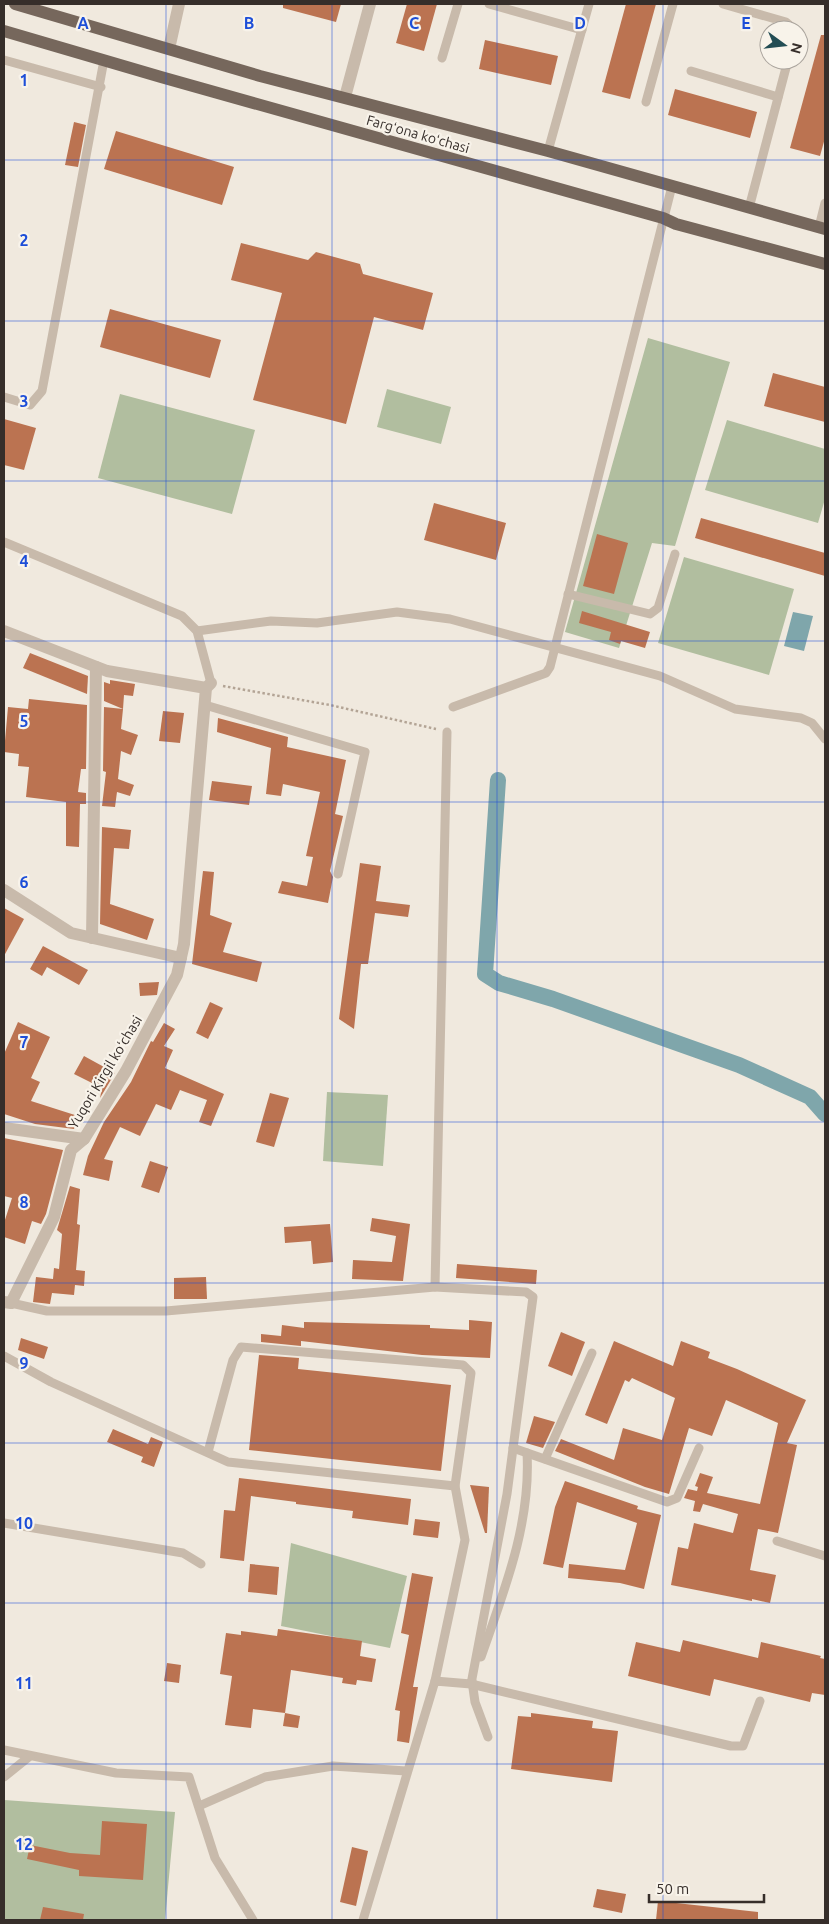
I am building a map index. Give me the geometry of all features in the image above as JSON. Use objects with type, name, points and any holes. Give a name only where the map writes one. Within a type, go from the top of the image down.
[{"type":"main road","name":"Fargʻona koʻchasi","points":[[15,4],[822,228]]},
{"type":"main road","name":"Fargʻona koʻchasi","points":[[4,30],[663,218],[676,224],[825,264]]},
{"type":"street","points":[[169,48],[180,4]]},
{"type":"street","points":[[345,97],[370,4]]},
{"type":"street","points":[[4,631],[106,671],[208,686]]},
{"type":"street","points":[[92,938],[96,666]]},
{"type":"street","name":"Yuqori Kirgil koʻchasi","points":[[7,1303],[54,1217],[71,1150],[84,1139],[126,1071],[177,975],[184,944],[204,705],[208,686]]},
{"type":"street","points":[[4,890],[71,933],[181,958]]},
{"type":"street","points":[[4,1128],[84,1139]]},
{"type":"lane","points":[[442,58],[458,4]]},
{"type":"lane","points":[[489,4],[582,30]]},
{"type":"lane","points":[[548,152],[589,4]]},
{"type":"lane","points":[[646,102],[673,4]]},
{"type":"lane","points":[[729,5],[779,20]]},
{"type":"lane","points":[[4,60],[101,86]]},
{"type":"lane","points":[[4,397],[30,405],[42,391],[75,207],[101,86],[104,60]]},
{"type":"lane","points":[[749,208],[785,70]]},
{"type":"lane","points":[[691,71],[778,97]]},
{"type":"lane","points":[[453,708],[546,674],[550,668],[672,186]]},
{"type":"lane","points":[[822,228],[825,203]]},
{"type":"lane","points":[[4,542],[182,616],[197,631],[208,686]]},
{"type":"lane","points":[[568,594],[650,614],[658,608],[675,554]]},
{"type":"lane","points":[[197,631],[271,621],[317,623],[397,612],[450,618],[660,676],[735,709],[801,718],[812,723],[825,739]]},
{"type":"lane","points":[[204,705],[365,752],[338,874]]},
{"type":"lane","points":[[435,1287],[447,732]]},
{"type":"lane","points":[[7,1303],[47,1310],[166,1311],[435,1287],[526,1292],[533,1298],[507,1494],[471,1684],[475,1702],[488,1737]]},
{"type":"lane","points":[[208,1452],[233,1360],[241,1347],[463,1365],[471,1373],[455,1486],[465,1540],[434,1681],[363,1920]]},
{"type":"lane","points":[[545,1459],[592,1353]]},
{"type":"lane","points":[[4,1356],[51,1382],[228,1462],[455,1486]]},
{"type":"lane","points":[[513,1448],[667,1502],[677,1498],[699,1448]]},
{"type":"lane","points":[[471,1684],[520,1538],[529,1482],[527,1453]]},
{"type":"lane","points":[[4,1523],[183,1553],[201,1564]]},
{"type":"lane","points":[[777,1540],[825,1556]]},
{"type":"lane","points":[[434,1681],[471,1684],[731,1746],[743,1746],[760,1701]]},
{"type":"lane","points":[[4,1750],[116,1773],[189,1777],[215,1858],[253,1920]]},
{"type":"lane","points":[[4,1778],[30,1756]]},
{"type":"lane","points":[[199,1806],[265,1777],[333,1766],[406,1770]]},
{"type":"path","points":[[208,686],[330,705],[447,732]]},
{"type":"green space","points":[[648,338],[730,362],[675,546],[652,543],[619,648],[565,632]]},
{"type":"green space","points":[[387,389],[451,407],[441,444],[377,427]]},
{"type":"green space","points":[[120,394],[255,430],[232,514],[98,478]]},
{"type":"green space","points":[[727,420],[825,449],[825,499],[818,523],[705,490]]},
{"type":"green space","points":[[684,557],[794,589],[769,675],[658,643]]},
{"type":"green space","points":[[327,1092],[388,1095],[383,1166],[323,1161]]},
{"type":"green space","points":[[291,1543],[407,1576],[390,1648],[281,1626]]},
{"type":"green space","points":[[4,1800],[175,1812],[165,1920],[4,1920]]},
{"type":"water","points":[[793,612],[813,616],[804,651],[784,646]]},
{"type":"building","points":[[283,4],[341,4],[336,22],[283,8]]},
{"type":"building","points":[[407,4],[437,4],[424,51],[396,43]]},
{"type":"building","points":[[626,4],[656,4],[630,99],[602,92]]},
{"type":"building","points":[[821,35],[825,35],[825,138],[820,156],[790,148]]},
{"type":"building","points":[[485,40],[558,56],[551,85],[479,69]]},
{"type":"building","points":[[675,89],[757,112],[750,138],[668,115]]},
{"type":"building","points":[[74,122],[86,125],[78,167],[65,165]]},
{"type":"building","points":[[116,131],[234,167],[222,205],[104,169]]},
{"type":"building","points":[[241,243],[308,260],[316,252],[360,264],[363,274],[433,293],[423,330],[374,317],[346,424],[253,400],[282,293],[231,280]]},
{"type":"building","points":[[110,309],[221,340],[210,378],[100,347]]},
{"type":"building","points":[[773,373],[825,387],[825,422],[764,406]]},
{"type":"building","points":[[4,419],[36,428],[24,470],[4,465]]},
{"type":"building","points":[[434,503],[506,523],[496,560],[424,540]]},
{"type":"building","points":[[701,518],[825,553],[825,576],[695,538]]},
{"type":"building","points":[[597,534],[628,543],[614,594],[583,586]]},
{"type":"building","points":[[582,611],[650,632],[645,648],[621,641],[620,644],[609,640],[611,632],[579,623]]},
{"type":"building","points":[[30,653],[88,676],[87,694],[23,668]]},
{"type":"building","points":[[110,680],[135,684],[133,696],[124,695],[123,709],[104,701],[104,682],[110,684]]},
{"type":"building","points":[[29,699],[87,705],[86,769],[81,769],[78,792],[86,793],[86,804],[80,804],[79,847],[66,846],[66,802],[26,797],[29,767],[18,766],[19,754],[4,752],[8,707],[28,709]]},
{"type":"building","points":[[104,707],[123,709],[121,729],[138,735],[131,755],[121,751],[118,779],[134,785],[130,796],[117,792],[115,807],[102,806],[106,772],[103,771]]},
{"type":"building","points":[[163,711],[184,713],[180,743],[159,741]]},
{"type":"building","points":[[218,718],[288,737],[287,747],[346,760],[335,814],[343,816],[330,871],[333,877],[328,903],[278,893],[282,881],[307,886],[313,857],[306,856],[320,792],[283,784],[281,796],[266,794],[271,748],[217,732]]},
{"type":"building","points":[[212,781],[252,786],[249,805],[209,800]]},
{"type":"building","points":[[102,827],[131,830],[129,849],[114,848],[110,904],[154,919],[147,940],[100,924]]},
{"type":"building","points":[[360,863],[381,866],[376,901],[410,905],[408,917],[375,913],[368,964],[361,964],[354,1029],[339,1019]]},
{"type":"building","points":[[203,871],[214,872],[210,915],[232,923],[223,952],[262,962],[257,982],[192,964]]},
{"type":"building","points":[[4,908],[24,919],[4,956]]},
{"type":"building","points":[[43,946],[88,970],[79,985],[47,967],[42,976],[30,969]]},
{"type":"building","points":[[159,982],[157,995],[140,996],[139,983]]},
{"type":"building","points":[[210,1002],[223,1008],[208,1039],[196,1033]]},
{"type":"building","points":[[18,1022],[50,1037],[31,1078],[40,1082],[31,1101],[78,1116],[74,1129],[35,1124],[4,1114],[4,1054]]},
{"type":"building","points":[[164,1023],[175,1029],[164,1046],[173,1050],[165,1068],[224,1094],[211,1126],[199,1122],[207,1100],[180,1090],[171,1110],[156,1104],[140,1136],[120,1127],[104,1159],[113,1161],[109,1181],[83,1175],[88,1156],[104,1122],[131,1082],[151,1041],[153,1042]]},
{"type":"building","points":[[84,1056],[115,1073],[100,1098],[102,1088],[74,1074]]},
{"type":"building","points":[[270,1093],[289,1098],[274,1147],[256,1142]]},
{"type":"building","points":[[4,1138],[63,1150],[46,1214],[41,1224],[32,1221],[25,1244],[4,1237],[4,1223],[12,1198],[4,1196]]},
{"type":"building","points":[[150,1161],[168,1167],[159,1193],[141,1187]]},
{"type":"building","points":[[70,1186],[80,1189],[77,1224],[80,1225],[76,1270],[85,1271],[84,1286],[75,1285],[74,1295],[52,1293],[50,1304],[33,1302],[36,1277],[53,1279],[54,1268],[59,1269],[62,1234],[57,1230]]},
{"type":"building","points":[[372,1218],[410,1224],[403,1281],[352,1279],[353,1260],[392,1262],[396,1236],[370,1231]]},
{"type":"building","points":[[330,1224],[333,1262],[313,1264],[311,1241],[285,1243],[284,1227]]},
{"type":"building","points":[[457,1264],[537,1270],[536,1284],[456,1278]]},
{"type":"building","points":[[206,1277],[207,1299],[174,1299],[174,1278]]},
{"type":"building","points":[[469,1320],[492,1322],[490,1358],[422,1355],[301,1341],[301,1346],[261,1342],[261,1334],[281,1336],[282,1325],[304,1328],[304,1322],[430,1325],[430,1328],[469,1330]]},
{"type":"building","points":[[561,1332],[585,1342],[572,1376],[548,1366]]},
{"type":"building","points":[[21,1338],[48,1347],[44,1359],[18,1350]]},
{"type":"building","points":[[614,1341],[673,1366],[681,1341],[710,1352],[708,1358],[806,1400],[787,1443],[797,1445],[778,1533],[758,1529],[750,1570],[776,1575],[770,1603],[671,1585],[678,1547],[688,1549],[694,1523],[733,1533],[738,1514],[703,1504],[700,1512],[693,1511],[695,1501],[684,1498],[688,1489],[697,1491],[698,1487],[695,1486],[700,1473],[713,1477],[707,1493],[760,1504],[778,1423],[726,1400],[712,1436],[689,1428],[669,1494],[645,1487],[555,1451],[561,1439],[614,1460],[623,1428],[662,1440],[675,1398],[632,1378],[629,1382],[625,1380],[607,1424],[585,1415]]},
{"type":"building","points":[[259,1355],[299,1358],[298,1369],[451,1385],[441,1471],[249,1450]]},
{"type":"building","points":[[534,1416],[555,1422],[543,1448],[526,1443]]},
{"type":"building","points":[[113,1429],[148,1444],[151,1437],[163,1442],[154,1467],[141,1462],[143,1457],[107,1442]]},
{"type":"building","points":[[239,1478],[411,1499],[408,1525],[352,1518],[353,1511],[251,1496],[244,1561],[220,1558],[224,1510],[235,1511]]},
{"type":"building","points":[[565,1481],[638,1506],[637,1509],[661,1515],[644,1589],[620,1583],[568,1578],[569,1564],[625,1570],[637,1523],[577,1502],[563,1568],[543,1564],[555,1507]]},
{"type":"building","points":[[470,1485],[489,1487],[487,1533],[485,1533]]},
{"type":"building","points":[[415,1519],[440,1522],[438,1538],[413,1535]]},
{"type":"building","points":[[250,1564],[279,1567],[277,1595],[248,1592]]},
{"type":"building","points":[[412,1573],[433,1577],[413,1687],[418,1687],[409,1743],[397,1741],[400,1711],[395,1710],[409,1635],[401,1633]]},
{"type":"building","points":[[278,1629],[362,1641],[360,1656],[376,1659],[372,1682],[357,1680],[356,1685],[342,1683],[343,1678],[291,1670],[285,1713],[253,1709],[251,1728],[225,1725],[232,1676],[220,1674],[226,1633],[241,1635],[241,1631],[277,1636]]},
{"type":"building","points":[[683,1640],[758,1658],[761,1642],[821,1656],[820,1658],[825,1659],[825,1695],[812,1693],[810,1702],[714,1679],[710,1696],[628,1676],[636,1642],[680,1652]]},
{"type":"building","points":[[167,1663],[181,1665],[179,1683],[164,1681]]},
{"type":"building","points":[[285,1713],[300,1716],[298,1728],[283,1726]]},
{"type":"building","points":[[531,1713],[593,1721],[592,1728],[618,1731],[612,1782],[511,1769],[518,1716],[531,1717]]},
{"type":"building","points":[[102,1821],[147,1824],[143,1880],[79,1876],[79,1870],[27,1859],[30,1845],[70,1853],[100,1855]]},
{"type":"building","points":[[352,1847],[368,1851],[356,1906],[340,1902]]},
{"type":"building","points":[[597,1889],[626,1894],[622,1913],[593,1907]]},
{"type":"building","points":[[658,1901],[758,1912],[758,1920],[656,1920]]},
{"type":"building","points":[[43,1907],[84,1914],[83,1920],[40,1920]]},
{"type":"waterway","points":[[498,780],[485,974],[499,983],[553,999],[739,1065],[810,1097],[825,1114]]}]
